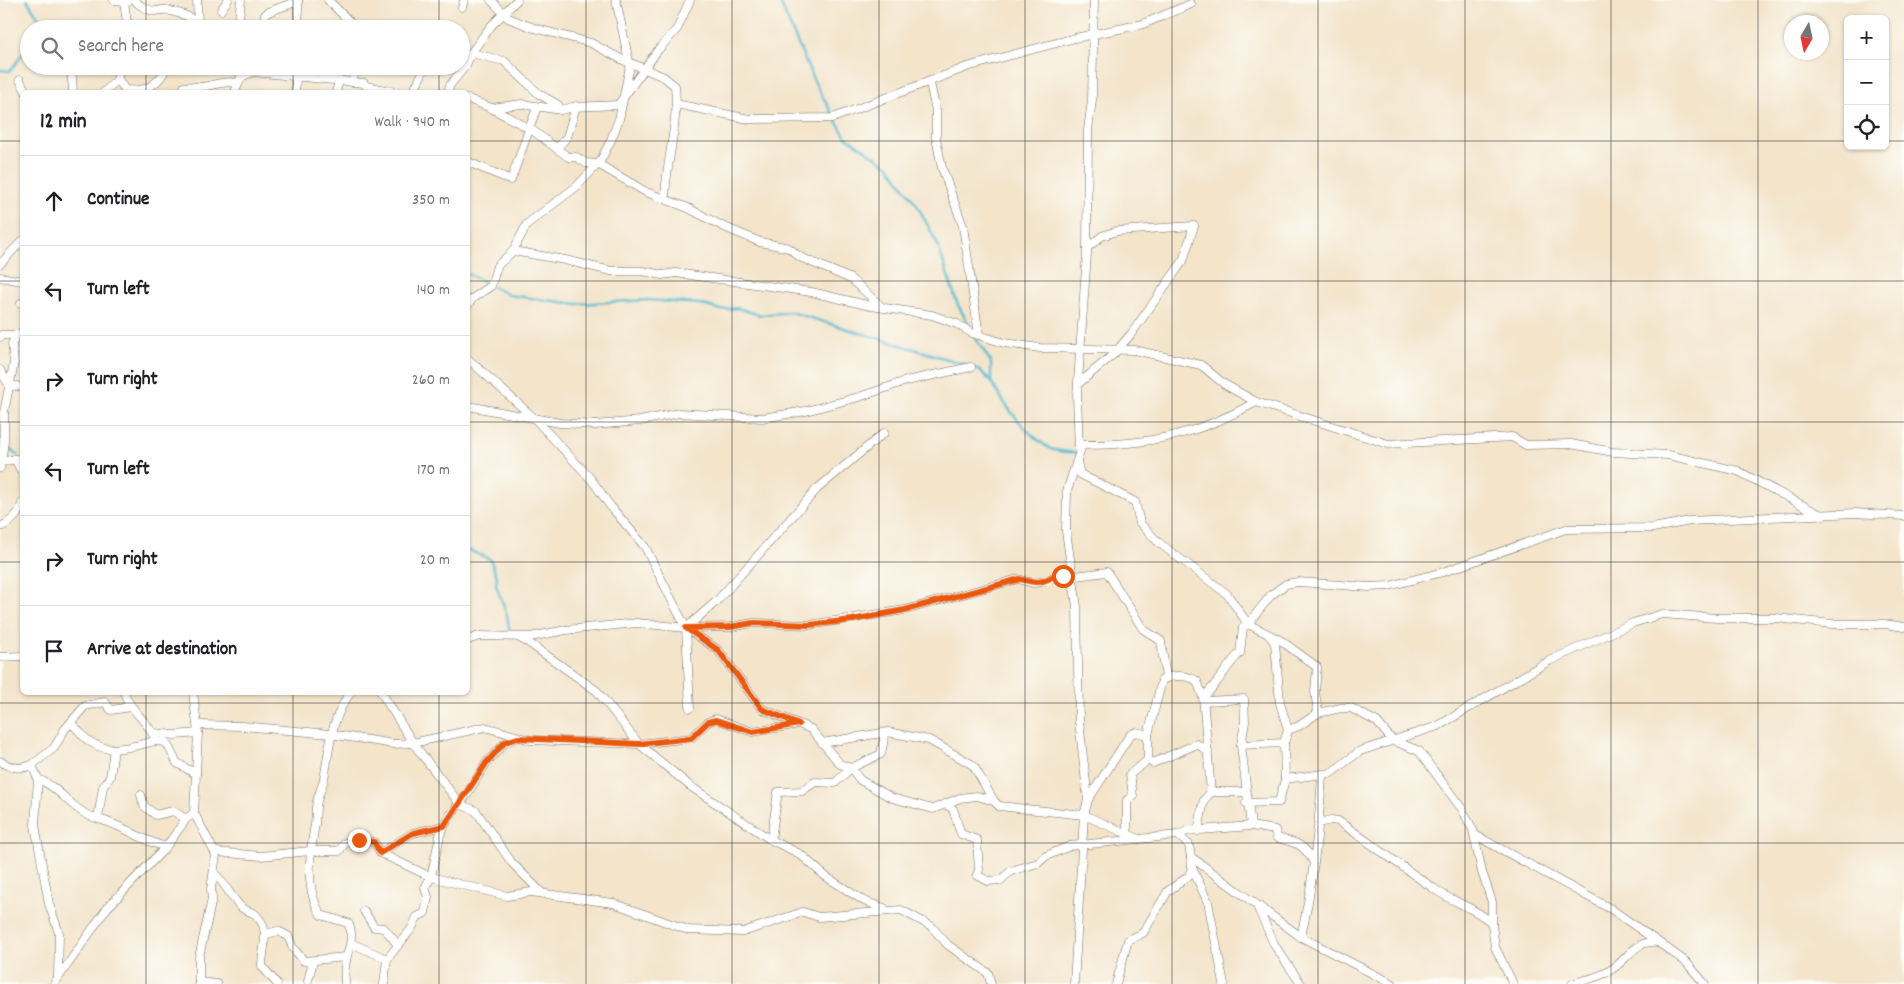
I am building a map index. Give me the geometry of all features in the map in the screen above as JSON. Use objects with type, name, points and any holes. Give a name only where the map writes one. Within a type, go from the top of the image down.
[{"type":"street","points":[[114,0],[124,2],[135,0],[151,11],[165,10],[185,15],[190,20]]},
{"type":"street","points":[[197,0],[198,20]]},
{"type":"street","points":[[221,10],[228,0]]},
{"type":"street","points":[[239,20],[241,0]]},
{"type":"street","points":[[328,0],[348,20]]},
{"type":"street","points":[[491,0],[508,18],[534,28],[591,43],[664,77],[675,86],[676,104],[666,176],[665,199]]},
{"type":"street","points":[[517,0],[491,26],[471,53],[504,61],[539,94],[558,105],[561,110]]},
{"type":"street","points":[[470,302],[491,286],[497,266],[513,251],[527,224],[576,187],[598,164],[619,119],[625,94],[629,62],[616,0]]},
{"type":"street","points":[[491,108],[522,104],[561,110],[576,106],[598,107],[618,105],[658,50],[678,28],[690,0]]},
{"type":"street","points":[[1094,0],[1092,100],[1088,130],[1087,248],[1078,384],[1077,456],[1080,474],[1135,502],[1140,523],[1158,542],[1227,594],[1248,624],[1265,631],[1317,668],[1315,692],[1318,713]]},
{"type":"street","points":[[264,20],[268,12],[298,1],[298,20]]},
{"type":"street","points":[[124,2],[127,20]]},
{"type":"street","points":[[676,104],[749,119],[833,118],[930,83],[967,67],[1094,34],[1143,24],[1191,4]]},
{"type":"street","points":[[72,75],[73,90]]},
{"type":"street","points":[[118,75],[118,79],[125,90],[143,90],[155,85],[163,75]]},
{"type":"street","points":[[238,75],[239,80]]},
{"type":"street","points":[[236,90],[240,75]]},
{"type":"street","points":[[184,90],[184,87],[189,86],[201,87],[228,80],[239,80],[244,75]]},
{"type":"street","points":[[290,75],[364,83],[366,86],[386,90]]},
{"type":"street","points":[[352,82],[354,75]]},
{"type":"street","points":[[414,90],[422,75]]},
{"type":"street","points":[[449,90],[450,85],[458,75]]},
{"type":"street","points":[[295,90],[296,76]]},
{"type":"street","points":[[106,90],[118,79]]},
{"type":"street","points":[[20,80],[25,90]]},
{"type":"street","points":[[337,90],[339,81]]},
{"type":"street","points":[[930,83],[936,111],[936,138],[942,168],[963,226],[979,335]]},
{"type":"street","points":[[470,100],[491,108],[528,128],[568,157],[576,157],[586,163],[598,164],[646,192],[760,242],[789,248],[800,256],[851,280],[883,308]]},
{"type":"street","points":[[470,163],[511,180],[537,106]]},
{"type":"street","points":[[558,148],[567,137],[576,106]]},
{"type":"street","points":[[1078,384],[1096,371],[1131,334],[1183,261],[1194,226],[1117,231],[1102,236],[1087,248]]},
{"type":"street","points":[[0,264],[20,243]]},
{"type":"street","points":[[513,251],[565,260],[611,271],[662,275],[676,272],[811,292],[883,308],[932,315],[957,324],[979,335],[1004,343],[1034,347],[1134,350],[1201,365],[1224,384],[1256,402],[1388,444],[1512,437],[1526,445],[1571,444],[1613,452],[1668,455],[1738,471],[1823,516]]},
{"type":"street","points":[[0,277],[20,281]]},
{"type":"street","points":[[0,337],[1,335],[19,334]]},
{"type":"street","points":[[0,468],[4,442],[4,412],[14,363],[12,344],[19,334]]},
{"type":"street","points":[[470,361],[534,418],[591,479],[644,547],[686,628],[690,708]]},
{"type":"street","points":[[470,406],[534,418],[595,425],[640,421],[679,413],[762,418],[806,411],[859,397],[906,381],[971,367]]},
{"type":"street","points":[[0,370],[9,386]]},
{"type":"street","points":[[9,386],[20,387]]},
{"type":"street","points":[[1088,800],[1079,721],[1077,607],[1066,531],[1067,491],[1077,456],[1082,445],[1125,445],[1191,433],[1210,423],[1232,416],[1256,402]]},
{"type":"street","points":[[686,628],[717,601],[817,489],[884,433]]},
{"type":"street","points":[[1,462],[19,460]]},
{"type":"street","points":[[0,527],[8,524],[20,509]]},
{"type":"street","points":[[1204,699],[1231,661],[1240,653],[1242,627],[1248,624],[1271,595],[1286,584],[1298,582],[1369,587],[1390,586],[1443,572],[1566,529],[1653,528],[1690,522],[1855,513],[1904,516]]},
{"type":"street","points":[[470,639],[478,636],[517,638],[637,622],[686,628],[730,627],[753,623],[809,625],[852,620],[905,610],[1020,579],[1033,584],[1048,581],[1057,574],[1064,577],[1089,572],[1107,572],[1110,574],[1120,595],[1143,628],[1161,641],[1166,678],[1158,690],[1148,735],[1148,760]]},
{"type":"street","points":[[1285,779],[1331,773],[1360,751],[1442,724],[1549,661],[1633,623],[1662,614],[1717,618],[1776,618],[1832,624],[1904,627]]},
{"type":"street","points":[[686,628],[718,650],[762,709],[814,732],[840,764],[851,768],[860,780],[892,798],[933,809],[970,796],[978,796],[994,801]]},
{"type":"street","points":[[1246,803],[1279,802],[1285,779],[1284,743],[1288,730],[1280,706],[1275,643],[1265,631]]},
{"type":"street","points":[[517,638],[529,643],[598,691],[639,744],[690,786],[771,840],[800,854],[825,876],[864,901],[887,910]]},
{"type":"street","points":[[0,657],[20,656]]},
{"type":"street","points":[[1166,678],[1187,676],[1196,680],[1204,699],[1211,792],[1204,800],[1198,831]]},
{"type":"street","points":[[125,695],[130,708],[154,733],[156,741]]},
{"type":"street","points":[[192,695],[198,729],[194,813],[210,846],[216,852],[261,856],[310,851],[339,851],[345,843],[359,840],[374,842],[380,853],[431,877],[506,896],[542,893],[613,903],[688,930],[743,932],[803,912],[820,916],[901,910],[931,926],[940,938],[957,953],[988,973],[991,984]]},
{"type":"street","points":[[346,984],[346,957],[351,943],[351,929],[348,923],[321,914],[314,902],[311,888],[310,851],[317,802],[324,781],[330,734],[335,717],[349,695]]},
{"type":"street","points":[[383,695],[413,743],[460,804],[476,811],[512,863],[542,893]]},
{"type":"street","points":[[1204,699],[1244,699],[1245,722],[1241,745],[1246,803],[1251,826]]},
{"type":"street","points":[[0,761],[6,766],[22,769],[32,765],[54,748],[65,729],[72,724],[85,706],[105,702],[111,710],[130,708]]},
{"type":"street","points":[[1288,730],[1299,726],[1318,713],[1340,708],[1357,710],[1381,725],[1392,740],[1419,751],[1462,809],[1474,834],[1482,872],[1492,902],[1495,947],[1513,984]]},
{"type":"street","points":[[154,733],[175,735],[198,729],[242,726],[330,734],[386,744],[413,743],[485,727],[518,738],[639,744],[691,738],[708,722],[716,720],[753,732],[799,724]]},
{"type":"street","points":[[72,724],[89,741],[114,748],[156,741],[166,742],[177,763],[196,774]]},
{"type":"street","points":[[1074,984],[1084,844],[1084,815],[1088,800],[1130,735],[1136,732],[1148,735]]},
{"type":"street","points":[[822,743],[885,733],[929,740],[976,767],[994,801],[999,806],[1084,815],[1139,839]]},
{"type":"street","points":[[771,840],[778,792],[802,792],[815,782],[835,783],[851,768],[881,754],[885,733]]},
{"type":"street","points":[[384,984],[387,960],[412,928],[417,917],[425,913],[428,897],[426,888],[431,877],[440,835],[444,826],[487,762],[505,742],[518,738]]},
{"type":"street","points":[[1241,745],[1284,743]]},
{"type":"street","points":[[1148,760],[1153,763],[1197,744],[1208,751]]},
{"type":"street","points":[[98,818],[103,789],[110,777],[114,748]]},
{"type":"street","points":[[1127,833],[1127,800],[1133,796],[1130,774],[1148,760]]},
{"type":"street","points":[[32,765],[38,779],[35,825],[49,904],[59,933],[56,981]]},
{"type":"street","points":[[1301,937],[1309,902],[1319,824],[1322,775]]},
{"type":"street","points":[[38,779],[52,786],[85,814],[116,824],[139,838],[166,847]]},
{"type":"street","points":[[1211,792],[1246,792]]},
{"type":"street","points":[[141,795],[144,806],[156,815],[173,810],[186,819]]},
{"type":"street","points":[[947,805],[953,809],[961,834],[977,840],[979,870],[977,875],[988,882],[1001,880],[1011,871],[1038,863],[1046,856],[1060,849],[1084,844],[1251,826],[1276,830],[1277,838],[1300,845],[1307,850],[1313,861]]},
{"type":"street","points":[[56,981],[107,908],[166,847],[186,819],[194,813]]},
{"type":"street","points":[[1319,824],[1331,820],[1338,821],[1434,890],[1459,905],[1475,909],[1492,923]]},
{"type":"street","points":[[380,853],[413,833],[444,826]]},
{"type":"street","points":[[1474,834],[1611,909],[1686,962],[1705,984]]},
{"type":"street","points":[[1178,835],[1189,845],[1192,868],[1208,902],[1224,984]]},
{"type":"street","points":[[216,852],[215,874],[206,934],[199,957],[199,983],[216,984]]},
{"type":"street","points":[[1191,857],[1301,937],[1393,984]]},
{"type":"street","points":[[1116,984],[1128,940],[1144,933],[1167,893],[1188,878],[1192,868]]},
{"type":"street","points":[[215,874],[224,882],[241,907],[255,914],[266,934],[262,966],[277,984]]},
{"type":"street","points":[[1257,906],[1275,946],[1301,984]]},
{"type":"street","points":[[364,911],[374,927],[384,928],[398,945]]},
{"type":"street","points":[[266,934],[278,931],[288,936],[293,948],[304,961],[346,957]]},
{"type":"street","points":[[1572,984],[1608,972],[1642,942],[1658,942]]},
{"type":"street","points":[[351,943],[387,960]]},
{"type":"street","points":[[308,981],[313,961]]},
{"type":"waterway","points":[[27,0],[40,20]]},
{"type":"waterway","points":[[779,0],[814,81],[846,137],[889,166],[917,205],[937,243],[957,303],[971,329]]},
{"type":"waterway","points":[[0,70],[10,71],[20,57]]},
{"type":"waterway","points":[[470,275],[488,284]]},
{"type":"waterway","points":[[493,287],[509,295],[576,304],[648,300],[699,304],[721,310],[737,308],[760,315],[791,312],[967,365]]},
{"type":"waterway","points":[[974,336],[991,362],[991,383]]},
{"type":"waterway","points":[[972,367],[988,378],[1015,417],[1044,445],[1054,450],[1078,453]]},
{"type":"waterway","points":[[0,442],[17,455]]},
{"type":"waterway","points":[[470,551],[490,559],[497,577],[496,585],[507,615],[510,635]]},
{"type":"route","points":[[359,840],[374,842],[380,853],[413,833],[444,826],[455,808],[466,796],[487,762],[505,742],[518,738],[639,744],[685,740],[695,736],[708,722],[716,720],[723,720],[753,732],[799,724],[762,709],[718,650],[686,628],[730,627],[750,623],[809,625],[852,620],[905,610],[941,599],[985,590],[1020,579],[1033,584],[1048,581],[1055,574],[1059,573],[1063,576]]}]
